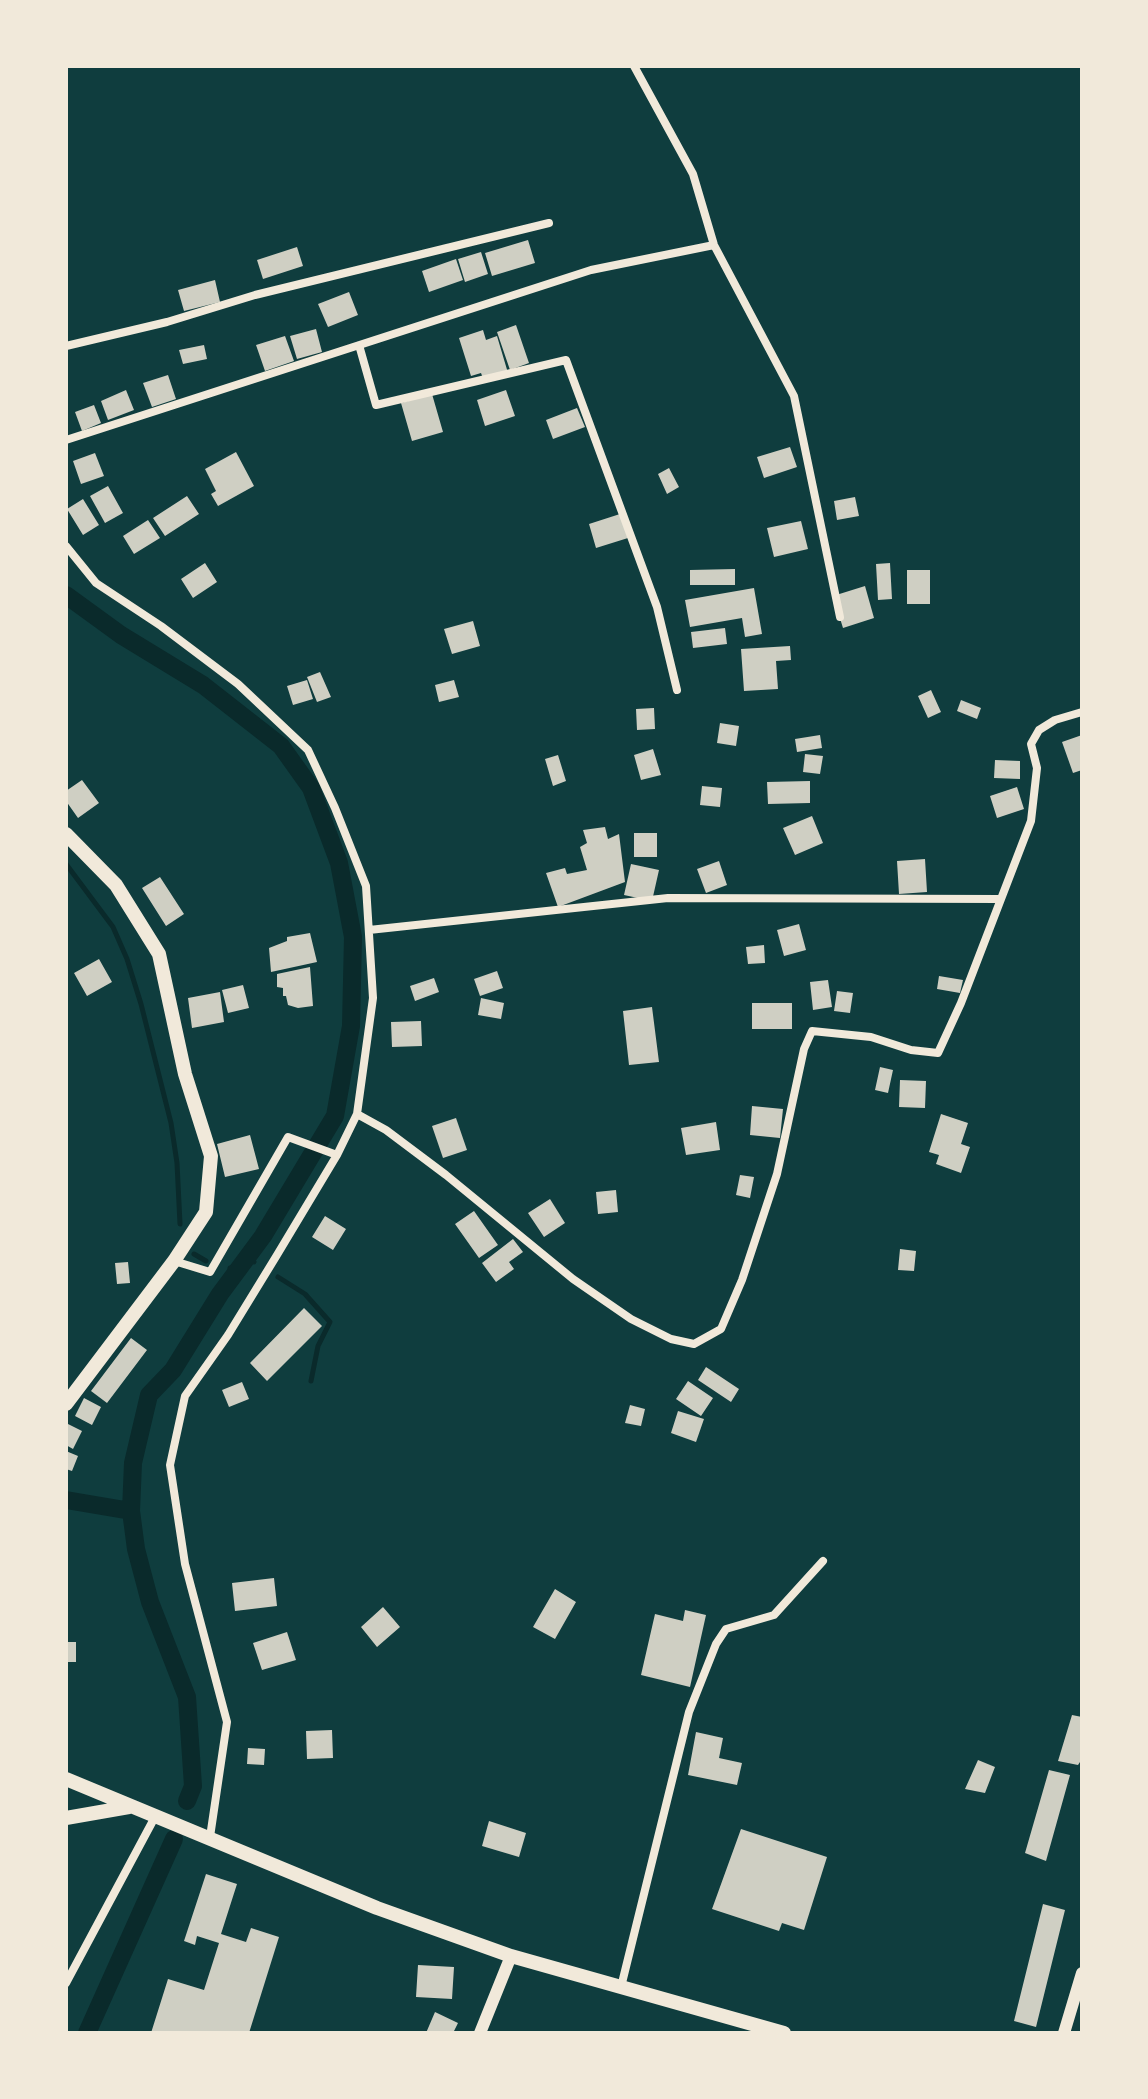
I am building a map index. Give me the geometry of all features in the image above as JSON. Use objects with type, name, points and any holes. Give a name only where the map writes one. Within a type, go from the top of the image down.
[{"type":"main road","points":[[66,834],[116,885],[159,954],[185,1074],[211,1156],[206,1212],[174,1261],[66,1404]]},
{"type":"main road","points":[[66,1779],[377,1908],[511,1956],[784,2033]]},
{"type":"main road","points":[[66,1818],[130,1807]]},
{"type":"street","points":[[634,66],[693,174],[714,245],[794,396],[840,617]]},
{"type":"street","points":[[66,346],[167,322],[255,295],[549,223]]},
{"type":"street","points":[[66,440],[591,270],[714,245]]},
{"type":"street","points":[[359,345],[376,405],[566,360],[657,607],[677,690]]},
{"type":"street","points":[[66,546],[96,583],[161,626],[238,684],[308,750],[366,886],[373,998],[357,1114],[337,1155],[228,1335],[185,1396],[170,1465],[185,1564],[227,1722],[210,1837]]},
{"type":"street","points":[[357,1114],[386,1130],[573,1279],[631,1319],[671,1339],[694,1344],[721,1329],[742,1280],[777,1174],[804,1049],[812,1031],[871,1037],[911,1050],[938,1053],[961,1003],[1031,821],[1037,768],[1031,744],[1039,730],[1055,720],[1082,712]]},
{"type":"street","points":[[369,930],[668,898],[1000,899]]},
{"type":"street","points":[[174,1261],[210,1272],[288,1137],[337,1155]]},
{"type":"street","points":[[621,1987],[689,1712],[716,1644],[726,1629],[774,1615],[823,1561]]},
{"type":"street","points":[[66,1983],[70,1965],[156,1815]]},
{"type":"street","points":[[480,2033],[511,1956]]},
{"type":"street","points":[[1064,2033],[1082,1973]]},
{"type":"building","points":[[528,240],[535,263],[492,276],[485,253]]},
{"type":"building","points":[[297,247],[303,266],[263,279],[257,260]]},
{"type":"building","points":[[481,252],[488,274],[465,282],[458,259]]},
{"type":"building","points":[[456,259],[463,280],[429,292],[422,271]]},
{"type":"building","points":[[215,280],[220,302],[184,311],[178,290]]},
{"type":"building","points":[[349,292],[358,315],[328,327],[318,304]]},
{"type":"building","points":[[516,325],[529,363],[510,370],[497,332]]},
{"type":"building","points":[[316,329],[322,352],[297,359],[290,336]]},
{"type":"building","points":[[483,330],[486,340],[497,336],[508,373],[484,381],[481,373],[471,376],[459,338]]},
{"type":"building","points":[[285,336],[294,361],[265,371],[256,345]]},
{"type":"building","points":[[204,345],[207,359],[183,364],[179,350]]},
{"type":"building","points":[[168,375],[176,399],[152,407],[143,383]]},
{"type":"building","points":[[126,390],[134,410],[108,420],[101,401]]},
{"type":"building","points":[[506,390],[515,416],[485,426],[477,400]]},
{"type":"building","points":[[432,394],[443,432],[412,441],[401,403]]},
{"type":"building","points":[[94,405],[101,423],[82,431],[75,412]]},
{"type":"building","points":[[577,408],[585,427],[553,439],[546,420]]},
{"type":"building","points":[[790,447],[797,467],[764,478],[757,457]]},
{"type":"building","points":[[236,452],[254,486],[218,506],[211,494],[216,491],[205,469]]},
{"type":"building","points":[[95,453],[104,476],[81,484],[73,461]]},
{"type":"building","points":[[669,468],[679,487],[667,494],[658,474]]},
{"type":"building","points":[[108,486],[123,513],[105,523],[90,496]]},
{"type":"building","points":[[187,496],[199,514],[165,536],[153,518]]},
{"type":"building","points":[[855,497],[859,516],[837,520],[834,501]]},
{"type":"building","points":[[83,499],[99,525],[83,535],[67,509]]},
{"type":"building","points":[[620,514],[628,538],[596,548],[589,524]]},
{"type":"building","points":[[148,520],[160,538],[134,554],[123,536]]},
{"type":"building","points":[[801,521],[808,549],[774,557],[767,528]]},
{"type":"building","points":[[205,563],[217,582],[193,598],[181,579]]},
{"type":"building","points":[[890,563],[892,599],[878,600],[876,564]]},
{"type":"building","points":[[735,569],[735,585],[690,585],[690,570]]},
{"type":"building","points":[[907,570],[930,570],[930,604],[907,604]]},
{"type":"building","points":[[865,586],[874,618],[843,628],[833,596]]},
{"type":"building","points":[[754,588],[762,634],[745,637],[742,618],[690,627],[685,600]]},
{"type":"building","points":[[473,621],[480,646],[452,654],[444,629]]},
{"type":"building","points":[[725,628],[727,644],[693,648],[691,632]]},
{"type":"building","points":[[790,646],[791,660],[776,661],[778,689],[744,691],[741,649]]},
{"type":"building","points":[[320,672],[331,697],[317,702],[307,677]]},
{"type":"building","points":[[307,680],[313,699],[293,705],[287,686]]},
{"type":"building","points":[[454,680],[459,697],[439,702],[435,685]]},
{"type":"building","points":[[931,690],[941,712],[928,718],[918,696]]},
{"type":"building","points":[[961,700],[981,708],[977,719],[957,711]]},
{"type":"building","points":[[654,708],[655,729],[637,730],[636,709]]},
{"type":"building","points":[[720,723],[739,726],[736,746],[717,743]]},
{"type":"building","points":[[820,735],[822,748],[797,752],[795,739]]},
{"type":"building","points":[[1082,735],[1082,770],[1073,773],[1062,742]]},
{"type":"building","points":[[653,749],[661,775],[641,780],[634,755]]},
{"type":"building","points":[[805,754],[823,756],[820,774],[803,772]]},
{"type":"building","points":[[558,755],[566,781],[553,786],[545,759]]},
{"type":"building","points":[[995,760],[1020,761],[1020,779],[994,778]]},
{"type":"building","points":[[82,780],[99,803],[78,818],[66,801],[66,791]]},
{"type":"building","points":[[810,781],[810,803],[768,804],[767,782]]},
{"type":"building","points":[[702,786],[722,788],[720,807],[700,805]]},
{"type":"building","points":[[1017,787],[1024,809],[997,818],[990,796]]},
{"type":"building","points":[[812,816],[823,843],[795,855],[783,828]]},
{"type":"building","points":[[605,827],[608,839],[619,834],[625,882],[558,907],[546,873],[565,868],[567,874],[587,870],[580,847],[587,843],[583,830]]},
{"type":"building","points":[[634,833],[657,833],[657,857],[634,857]]},
{"type":"building","points":[[925,859],[927,892],[899,894],[897,861]]},
{"type":"building","points":[[719,861],[727,885],[706,893],[697,869]]},
{"type":"building","points":[[631,864],[659,870],[652,901],[624,895]]},
{"type":"building","points":[[160,877],[184,914],[166,926],[142,888]]},
{"type":"building","points":[[799,924],[806,950],[784,956],[777,930]]},
{"type":"building","points":[[310,933],[317,962],[271,972],[269,948],[287,941],[287,937]]},
{"type":"building","points":[[764,945],[765,963],[748,964],[746,947]]},
{"type":"building","points":[[99,959],[112,982],[87,996],[74,973]]},
{"type":"building","points":[[310,967],[313,1006],[298,1008],[288,1005],[283,988],[277,987],[277,974]]},
{"type":"building","points":[[497,971],[503,988],[480,996],[474,979]]},
{"type":"building","points":[[939,976],[963,980],[960,993],[937,989]]},
{"type":"building","points":[[434,978],[439,992],[415,1001],[410,986]]},
{"type":"building","points":[[828,980],[832,1007],[813,1010],[810,982]]},
{"type":"building","points":[[243,985],[249,1008],[228,1013],[222,990]]},
{"type":"building","points":[[837,991],[853,993],[850,1013],[834,1011]]},
{"type":"building","points":[[220,992],[224,1022],[192,1028],[188,998]]},
{"type":"building","points":[[481,998],[504,1003],[501,1019],[478,1015]]},
{"type":"building","points":[[752,1003],[792,1003],[792,1029],[752,1029]]},
{"type":"building","points":[[652,1007],[659,1062],[629,1065],[623,1011]]},
{"type":"building","points":[[421,1021],[422,1046],[392,1047],[391,1022]]},
{"type":"building","points":[[880,1067],[893,1070],[888,1093],[875,1090]]},
{"type":"building","points":[[900,1080],[926,1081],[925,1108],[899,1107]]},
{"type":"building","points":[[752,1106],[783,1109],[780,1138],[750,1135]]},
{"type":"building","points":[[941,1114],[968,1123],[961,1144],[970,1147],[961,1173],[936,1164],[939,1155],[929,1152]]},
{"type":"building","points":[[456,1118],[467,1150],[443,1158],[432,1126]]},
{"type":"building","points":[[716,1122],[720,1150],[686,1155],[681,1128]]},
{"type":"building","points":[[250,1135],[259,1169],[225,1177],[217,1144]]},
{"type":"building","points":[[740,1175],[754,1177],[750,1198],[736,1195]]},
{"type":"building","points":[[616,1190],[618,1212],[598,1214],[596,1192]]},
{"type":"building","points":[[550,1199],[565,1223],[544,1237],[528,1213]]},
{"type":"building","points":[[474,1211],[498,1245],[479,1258],[455,1224]]},
{"type":"building","points":[[325,1216],[346,1229],[333,1250],[312,1237]]},
{"type":"building","points":[[513,1239],[523,1252],[509,1262],[514,1269],[496,1282],[482,1263]]},
{"type":"building","points":[[900,1249],[916,1251],[914,1271],[898,1270]]},
{"type":"building","points":[[128,1262],[130,1283],[117,1284],[115,1263]]},
{"type":"building","points":[[304,1308],[322,1326],[267,1381],[250,1363]]},
{"type":"building","points":[[131,1338],[147,1350],[107,1403],[91,1391]]},
{"type":"building","points":[[706,1367],[739,1389],[731,1402],[698,1380]]},
{"type":"building","points":[[688,1381],[713,1398],[701,1416],[676,1399]]},
{"type":"building","points":[[242,1382],[249,1399],[229,1407],[222,1390]]},
{"type":"building","points":[[84,1398],[101,1407],[92,1425],[75,1416]]},
{"type":"building","points":[[630,1405],[645,1409],[641,1426],[625,1423]]},
{"type":"building","points":[[678,1411],[704,1419],[696,1442],[671,1433]]},
{"type":"building","points":[[66,1423],[82,1431],[73,1449],[66,1445]]},
{"type":"building","points":[[66,1451],[78,1456],[72,1471],[66,1469]]},
{"type":"building","points":[[274,1578],[277,1606],[235,1611],[232,1583]]},
{"type":"building","points":[[555,1589],[576,1602],[555,1639],[533,1627]]},
{"type":"building","points":[[383,1607],[400,1627],[377,1647],[361,1627]]},
{"type":"building","points":[[685,1610],[706,1615],[690,1687],[641,1675],[655,1614],[683,1621]]},
{"type":"building","points":[[287,1632],[296,1660],[262,1670],[253,1643]]},
{"type":"building","points":[[66,1642],[76,1642],[76,1662],[66,1662]]},
{"type":"building","points":[[1072,1715],[1082,1717],[1082,1759],[1078,1765],[1058,1761]]},
{"type":"building","points":[[332,1730],[333,1758],[307,1759],[306,1731]]},
{"type":"building","points":[[696,1732],[723,1738],[719,1758],[742,1763],[737,1785],[688,1775]]},
{"type":"building","points":[[248,1748],[265,1749],[264,1765],[247,1764]]},
{"type":"building","points":[[978,1760],[995,1767],[985,1793],[965,1789]]},
{"type":"building","points":[[1049,1770],[1070,1775],[1046,1861],[1025,1853]]},
{"type":"building","points":[[489,1821],[526,1833],[519,1857],[482,1846]]},
{"type":"building","points":[[741,1829],[827,1857],[804,1930],[782,1923],[779,1931],[712,1909]]},
{"type":"building","points":[[206,1874],[237,1884],[221,1934],[246,1942],[251,1928],[279,1937],[249,2033],[151,2033],[168,1979],[204,1990],[219,1943],[197,1936],[195,1945],[184,1941]]},
{"type":"building","points":[[1043,1904],[1065,1910],[1036,2027],[1014,2021]]},
{"type":"building","points":[[418,1965],[454,1967],[452,1999],[416,1997]]},
{"type":"building","points":[[435,2012],[458,2023],[453,2033],[426,2033]]},
{"type":"waterway","points":[[66,595],[121,635],[203,685],[281,746],[311,788],[339,863],[353,937],[351,1026],[335,1116],[263,1236],[220,1294],[173,1370],[149,1395],[133,1463],[131,1511],[136,1549],[150,1602],[187,1697],[193,1786],[187,1801]]},
{"type":"waterway","points":[[66,864],[113,927],[127,959],[171,1123],[177,1163],[180,1224]]},
{"type":"waterway","points":[[194,1254],[206,1261]]},
{"type":"waterway","points":[[230,1268],[244,1272],[251,1261],[254,1262]]},
{"type":"waterway","points":[[278,1277],[305,1294],[330,1322],[318,1346],[311,1381]]},
{"type":"waterway","points":[[66,1500],[131,1511]]},
{"type":"waterway","points":[[87,2033],[174,1839]]}]
